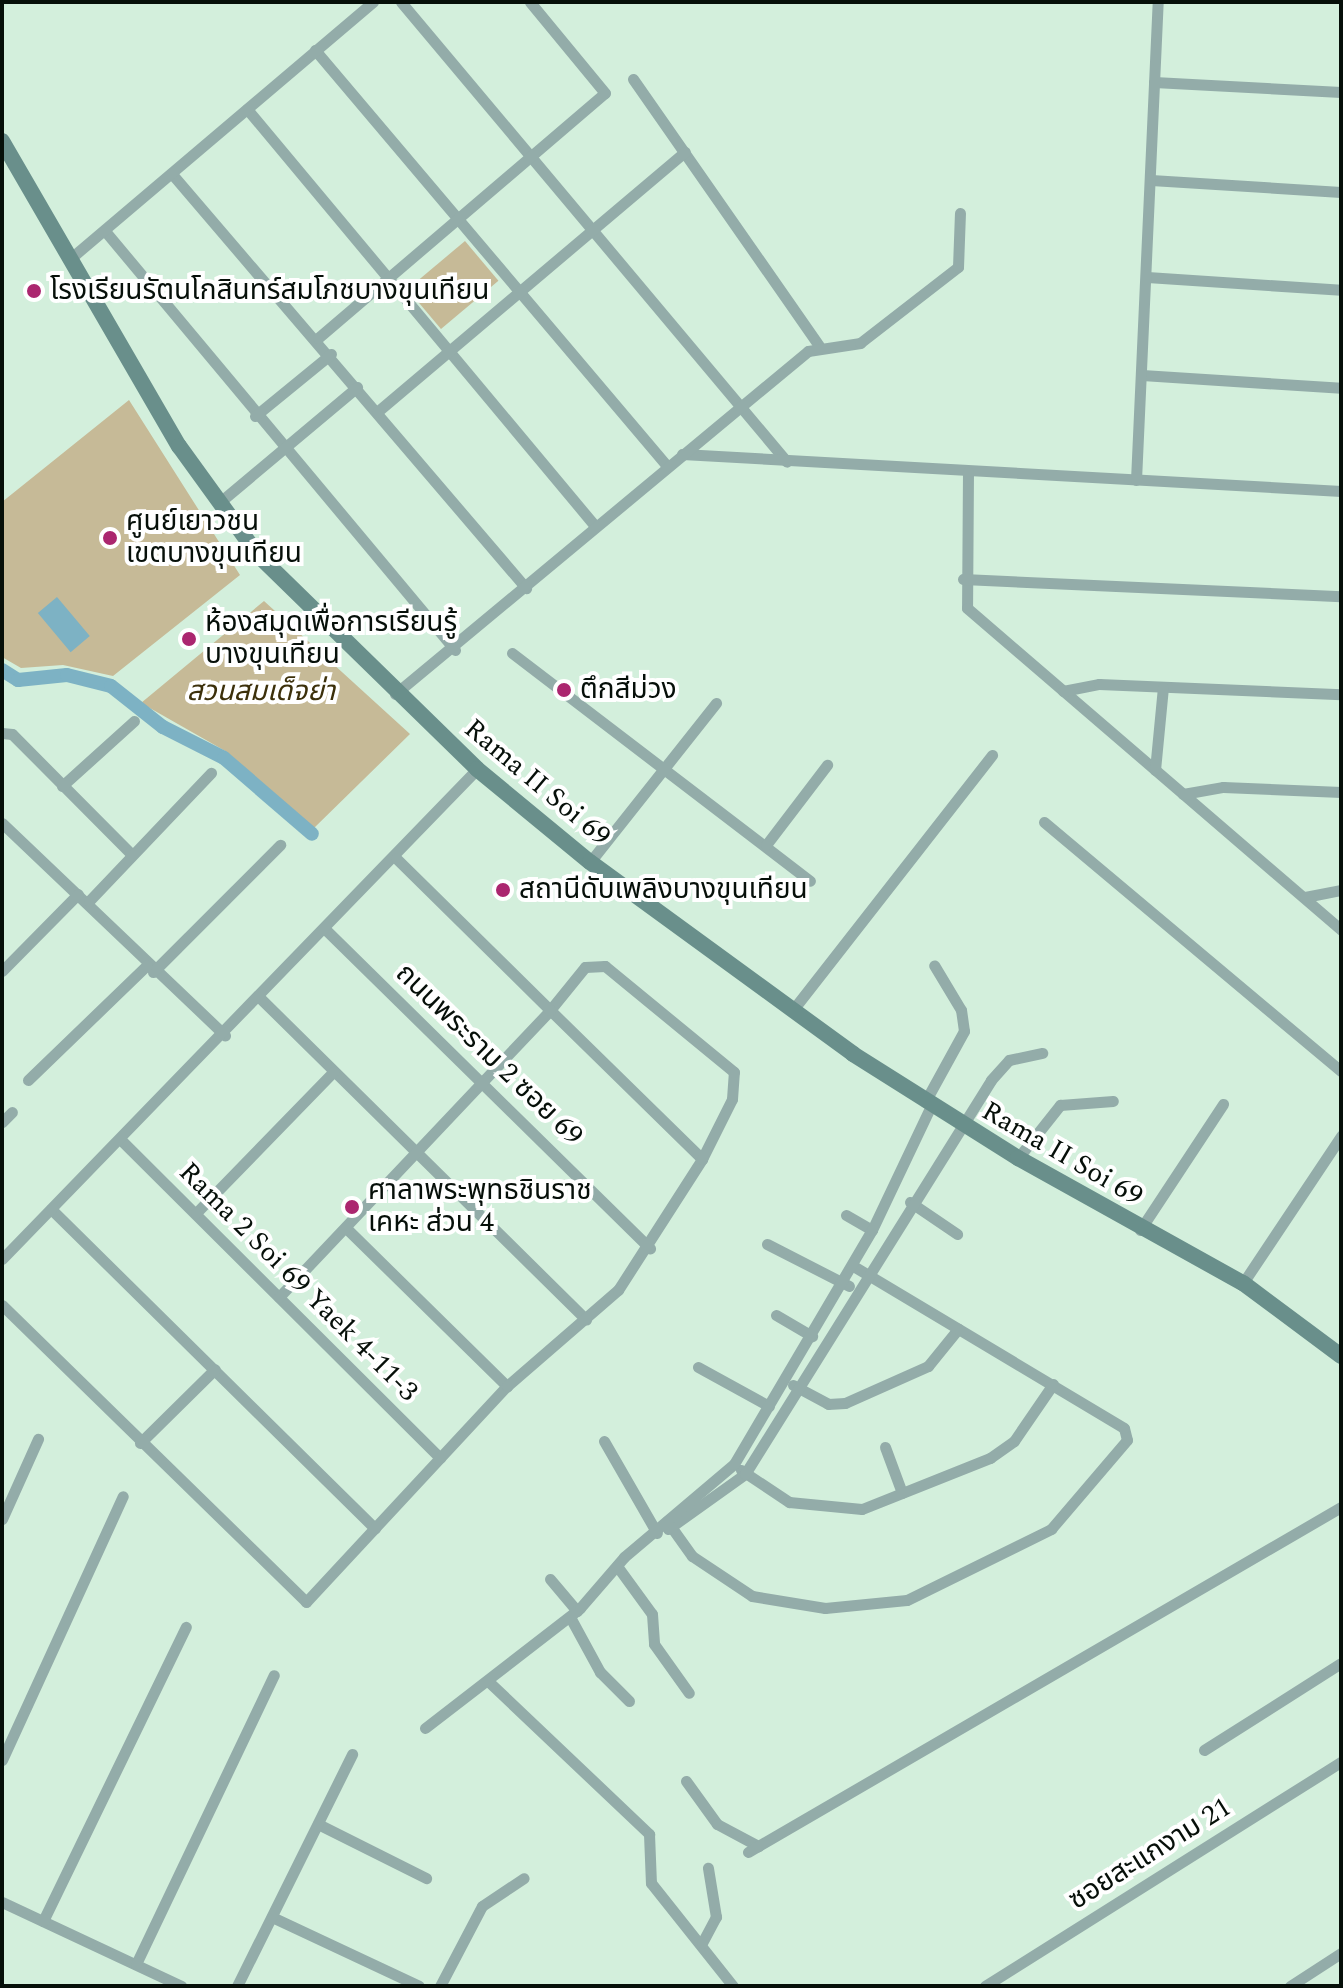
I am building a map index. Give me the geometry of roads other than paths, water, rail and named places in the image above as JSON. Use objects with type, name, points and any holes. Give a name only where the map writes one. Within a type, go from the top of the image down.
[{"type":"street","points":[[71,258],[373,2]]},
{"type":"street","points":[[401,2],[597,228],[743,404],[787,462]]},
{"type":"street","points":[[1136,480],[1158,2]]},
{"type":"street","points":[[318,338],[461,221],[531,154],[605,93],[533,3]]},
{"type":"street","points":[[315,50],[521,289],[667,466]]},
{"type":"street","points":[[633,79],[819,346]]},
{"type":"street","points":[[1154,82],[1341,92]]},
{"type":"street","points":[[247,109],[595,526]]},
{"type":"street","name":"Rama II Soi 69","points":[[2,141],[8,166],[71,258],[179,446],[220,502],[289,588],[395,694],[477,769],[590,862],[792,1011],[928,1104],[1140,1230],[1243,1283],[1341,1356]]},
{"type":"street","points":[[377,412],[685,152]]},
{"type":"street","points":[[172,174],[318,338],[526,588]]},
{"type":"street","points":[[1151,180],[1341,192]]},
{"type":"street","points":[[395,694],[455,650],[595,526],[819,346],[860,343],[958,267],[960,213]]},
{"type":"street","points":[[105,231],[282,450],[455,650]]},
{"type":"street","points":[[1147,277],[1341,290]]},
{"type":"street","points":[[255,416],[331,354]]},
{"type":"street","points":[[1142,375],[1341,388]]},
{"type":"street","points":[[220,502],[357,387]]},
{"type":"street","points":[[682,454],[1341,491]]},
{"type":"street","points":[[968,472],[963,579],[974,616],[1341,930]]},
{"type":"street","points":[[963,579],[1341,596]]},
{"type":"street","points":[[512,653],[666,767],[810,881]]},
{"type":"street","points":[[1063,691],[1099,684],[1341,694]]},
{"type":"street","points":[[1155,770],[1163,687]]},
{"type":"street","points":[[590,862],[716,703]]},
{"type":"street","points":[[62,786],[134,721]]},
{"type":"street","points":[[2,733],[9,731],[131,854]]},
{"type":"street","points":[[792,1011],[992,755]]},
{"type":"street","points":[[766,845],[827,765]]},
{"type":"street","points":[[2,1259],[327,931],[477,769]]},
{"type":"street","points":[[89,901],[211,773]]},
{"type":"street","points":[[1183,794],[1223,787],[1341,792]]},
{"type":"street","points":[[1044,822],[1341,1071]]},
{"type":"street","points":[[2,824],[89,901],[150,968],[225,1035]]},
{"type":"street","points":[[28,1080],[280,845]]},
{"type":"street","points":[[396,858],[702,1159]]},
{"type":"street","points":[[1305,897],[1341,890]]},
{"type":"street","points":[[2,971],[78,894]]},
{"type":"street","name":"ถนนพระราม 2 ซอย 69","points":[[327,931],[650,1248]]},
{"type":"street","points":[[665,1528],[734,1464],[872,1230],[964,1031],[961,1010],[934,965]]},
{"type":"street","points":[[2,1305],[297,1599],[316,1595],[507,1386],[586,1319],[650,1248],[702,1159],[732,1099],[734,1072],[605,966],[585,967],[486,1084],[279,1297]]},
{"type":"street","points":[[260,998],[586,1319]]},
{"type":"street","points":[[425,1728],[489,1682],[573,1614],[617,1566],[665,1528],[745,1474],[854,1290],[999,1068],[1042,1053]]},
{"type":"street","points":[[196,1213],[333,1072]]},
{"type":"street","points":[[1018,1158],[1060,1105],[1113,1101]]},
{"type":"street","points":[[1140,1230],[1223,1104]]},
{"type":"street","points":[[2,1122],[12,1112]]},
{"type":"street","points":[[1243,1283],[1341,1136]]},
{"type":"street","name":"Rama 2 Soi 69 Yaek 4-11-3","points":[[122,1141],[440,1458]]},
{"type":"street","points":[[910,1202],[957,1234]]},
{"type":"street","points":[[51,1209],[375,1529]]},
{"type":"street","points":[[846,1215],[872,1230]]},
{"type":"street","points":[[346,1228],[507,1386]]},
{"type":"street","points":[[767,1244],[854,1290]]},
{"type":"street","points":[[604,1441],[665,1528],[692,1556],[752,1596],[825,1608],[929,1593],[1051,1529],[1127,1440],[1124,1428],[852,1265]]},
{"type":"street","points":[[776,1315],[812,1336]]},
{"type":"street","points":[[785,1381],[828,1404],[845,1403],[934,1362],[958,1329]]},
{"type":"street","points":[[698,1367],[769,1406]]},
{"type":"street","points":[[140,1443],[215,1369]]},
{"type":"street","points":[[734,1464],[789,1502],[834,1512],[902,1493],[1014,1441],[1053,1384]]},
{"type":"street","points":[[2,1519],[38,1439]]},
{"type":"street","points":[[885,1447],[902,1493]]},
{"type":"street","points":[[2,1760],[123,1496]]},
{"type":"street","points":[[686,1781],[717,1824],[753,1849],[1341,1507]]},
{"type":"street","points":[[617,1566],[652,1614],[654,1644],[689,1693]]},
{"type":"street","points":[[550,1579],[573,1614],[600,1672],[629,1701]]},
{"type":"street","points":[[43,1921],[186,1627]]},
{"type":"street","points":[[1204,1750],[1341,1663]]},
{"type":"street","points":[[136,1964],[274,1675]]},
{"type":"street","points":[[489,1682],[649,1834],[651,1883],[702,1943],[733,1986]]},
{"type":"street","points":[[237,1986],[352,1754]]},
{"type":"street","name":"ซอยสะแกงาม 21","points":[[985,1986],[1341,1762]]},
{"type":"street","points":[[318,1824],[426,1878]]},
{"type":"street","points":[[702,1943],[716,1917],[708,1868]]},
{"type":"street","points":[[440,1986],[482,1906],[524,1878]]},
{"type":"street","points":[[2,1902],[181,1986]]},
{"type":"street","points":[[272,1917],[419,1986]]},
{"type":"street","points":[[1290,1986],[1341,1953]]},
{"type":"water","points":[[57,597],[90,636],[71,652],[38,613]]},
{"type":"waterway","points":[[2,670],[18,680],[67,675],[111,686],[163,727],[224,758],[312,834]]},
{"type":"place","name":"โรงเรียนรัตนโกสินทร์สมโภชบางขุนเทียน","points":[[34,291]]},
{"type":"place","name":"ศูนย์เยาวชน เขตบางขุนเทียน","points":[[110,538]]},
{"type":"place","name":"ห้องสมุดเพื่อการเรียนรู้ บางขุนเทียน","points":[[189,639]]},
{"type":"place","name":"ตึกสีม่วง","points":[[564,690]]},
{"type":"place","name":"สถานีดับเพลิงบางขุนเทียน","points":[[503,890]]},
{"type":"place","name":"ศาลาพระพุทธชินราช เคหะ ส่วน 4","points":[[352,1207]]},
{"type":"park label","name":"สวนสมเด็จย่า","points":[[261,692]]}]
